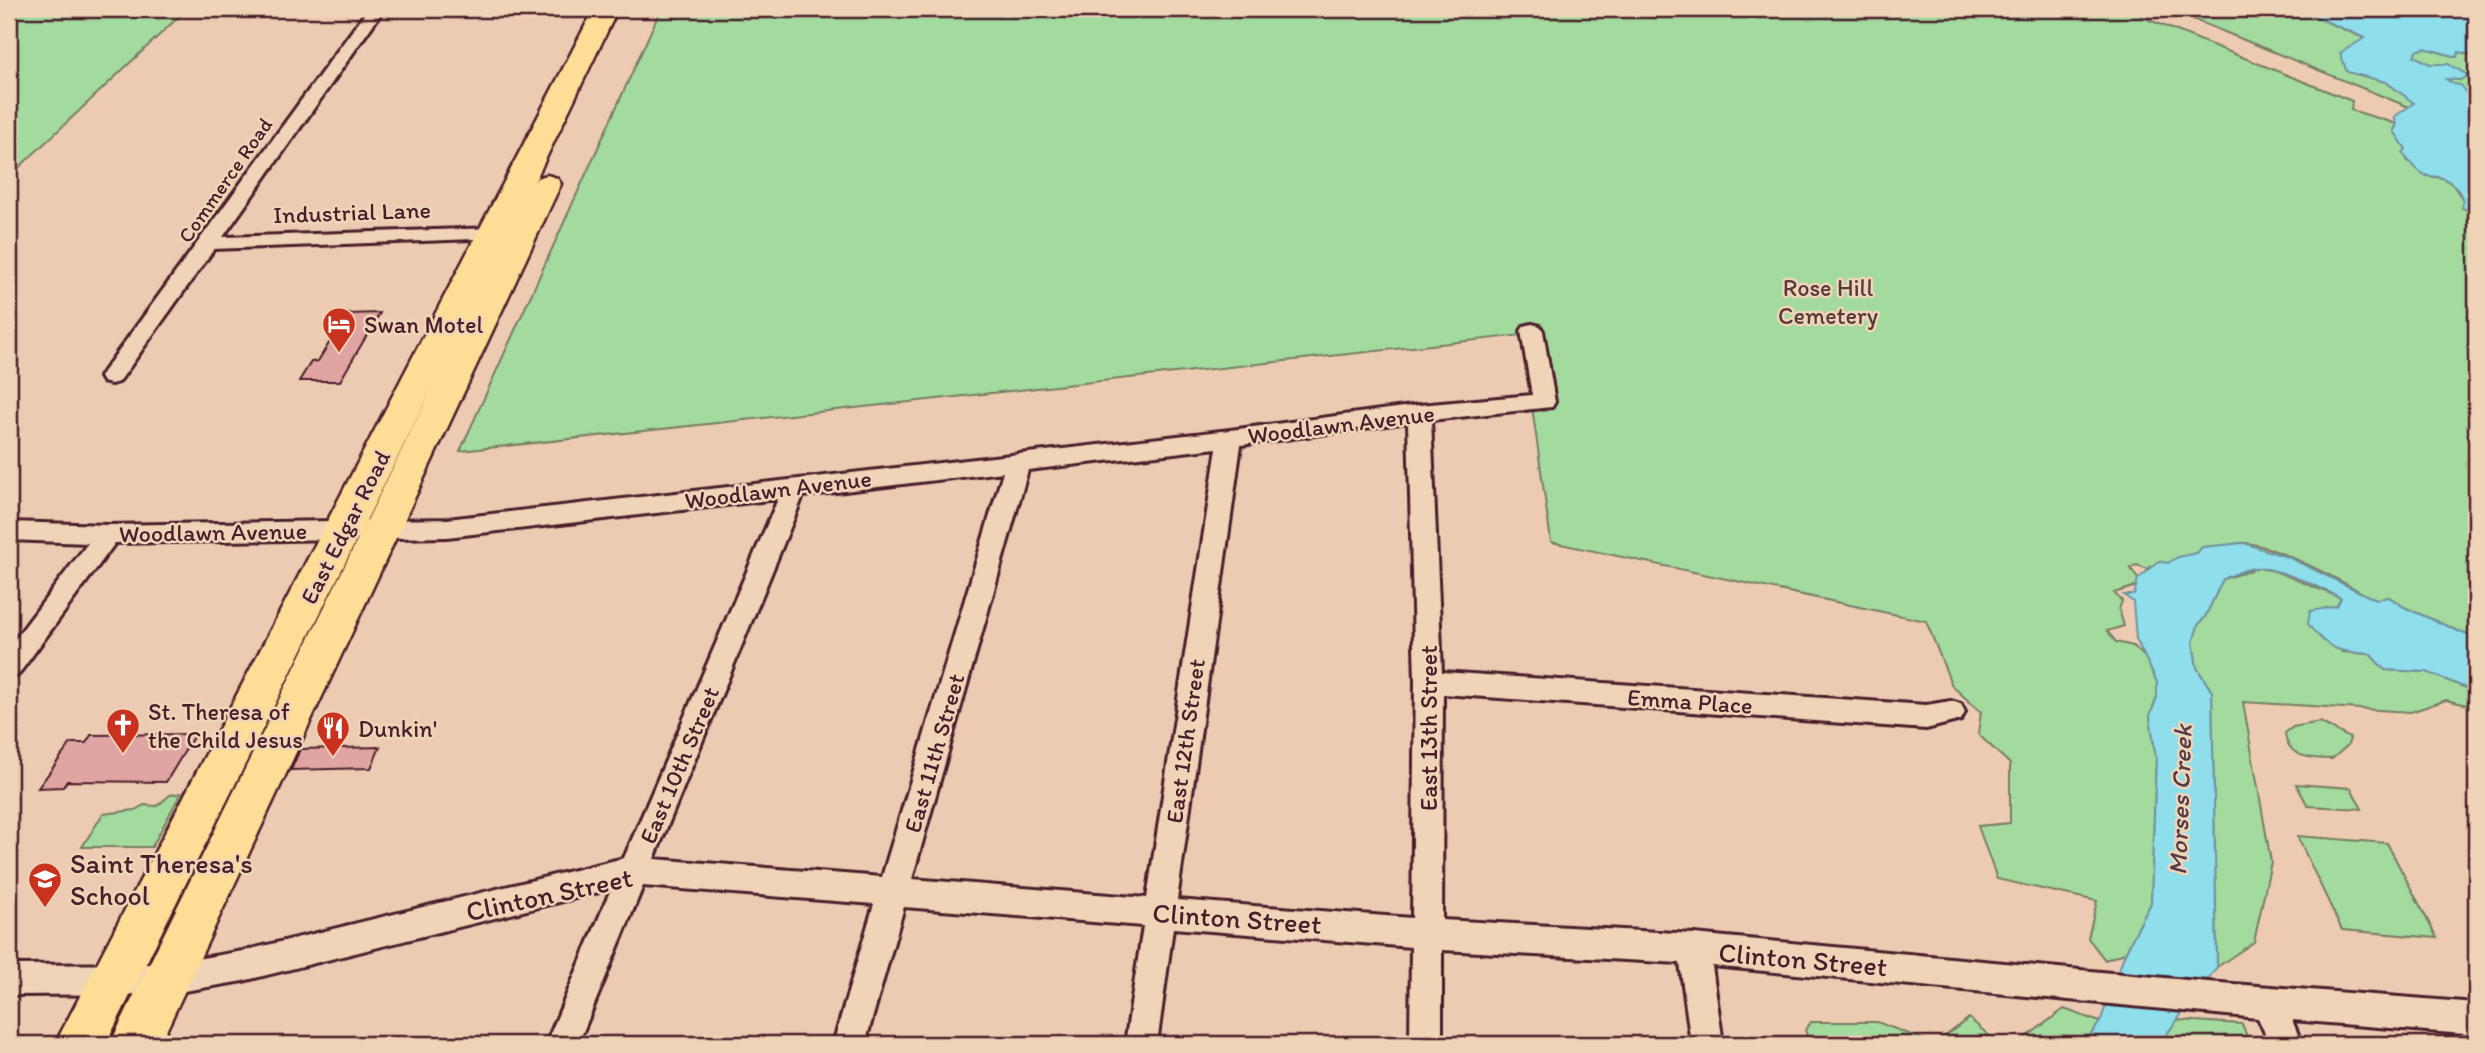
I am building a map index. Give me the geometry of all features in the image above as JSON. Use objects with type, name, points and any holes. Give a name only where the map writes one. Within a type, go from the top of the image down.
[{"type":"highway","name":"East Edgar Road","points":[[167,979],[285,733],[363,529],[494,234],[606,9]]},
{"type":"highway","name":"East Edgar Road","points":[[80,1044],[363,529],[630,9]]},
{"type":"highway","points":[[135,1044],[167,979]]},
{"type":"street","name":"Commerce Road","points":[[111,377],[376,9]]},
{"type":"street","name":"Industrial Lane","points":[[210,243],[494,234]]},
{"type":"street","name":"Woodlawn Avenue","points":[[9,531],[108,534],[447,528],[1230,438],[1419,412],[1544,402],[1532,331]]},
{"type":"street","name":"East 13th Street","points":[[1419,412],[1429,682],[1426,1044]]},
{"type":"street","name":"East 12th Street","points":[[1141,1044],[1230,438]]},
{"type":"street","name":"East 11th Street","points":[[849,1044],[1018,462]]},
{"type":"street","name":"East 10th Street","points":[[562,1044],[795,486]]},
{"type":"street","points":[[9,667],[108,534]]},
{"type":"street","name":"Emma Place","points":[[1429,682],[1926,717],[1951,712]]},
{"type":"street","name":"Clinton Street","points":[[9,980],[167,979],[243,966],[634,872],[1427,934],[1694,949],[2208,998],[2476,1018]]},
{"type":"street","points":[[1694,949],[1707,1044]]},
{"type":"street","points":[[2268,1002],[2286,1044]]},
{"type":"green space","points":[[9,9],[187,9],[9,177]]},
{"type":"green space","name":"Rose Hill Cemetery","points":[[661,9],[2128,9],[2352,101],[2351,110],[2397,124],[2394,131],[2406,149],[2407,160],[2427,176],[2444,178],[2453,185],[2476,219],[2476,639],[2404,607],[2389,597],[2377,599],[2368,596],[2308,565],[2258,545],[2229,545],[2168,564],[2159,561],[2148,569],[2137,565],[2130,567],[2138,579],[2137,586],[2114,593],[2122,601],[2119,609],[2124,626],[2107,631],[2116,642],[2133,646],[2145,657],[2157,682],[2157,697],[2150,716],[2156,759],[2151,903],[2125,953],[2105,960],[2088,938],[2097,901],[1997,879],[1978,826],[2010,823],[2010,764],[1978,734],[1981,712],[1952,686],[1926,621],[1551,542],[1522,335],[460,451]]},
{"type":"green space","points":[[2173,9],[2297,9],[2366,39],[2347,71],[2386,82],[2415,103],[2409,107]]},
{"type":"green space","points":[[2425,48],[2456,57],[2459,52],[2476,56],[2476,111],[2474,102],[2446,79],[2460,80],[2448,64],[2430,64],[2414,56],[2416,51]]},
{"type":"green space","points":[[2258,568],[2275,571],[2341,598],[2337,606],[2327,608],[2342,652],[2370,654],[2385,670],[2427,672],[2476,692],[2476,707],[2446,700],[2411,712],[2243,702],[2271,862],[2254,942],[2217,967],[2212,692],[2197,668],[2193,643],[2198,625],[2205,617],[2223,579]]},
{"type":"green space","points":[[2320,722],[2350,738],[2348,745],[2332,759],[2309,757],[2290,748],[2285,733],[2293,727]]},
{"type":"green space","points":[[2296,784],[2351,788],[2362,809],[2308,806]]},
{"type":"green space","points":[[181,793],[152,847],[82,847],[103,814],[135,810],[144,805],[157,806],[170,795]]},
{"type":"green space","points":[[2297,836],[2387,843],[2437,938],[2342,930]]},
{"type":"green space","points":[[2064,1009],[2100,1022],[2084,1044],[2017,1044]]},
{"type":"green space","points":[[1969,1018],[1995,1041],[1991,1044],[1935,1044]]},
{"type":"green space","points":[[2177,1020],[2242,1024],[2250,1044],[2160,1044]]},
{"type":"green space","points":[[1811,1022],[1877,1022],[1935,1044],[1810,1044],[1805,1030]]},
{"type":"water","points":[[2297,9],[2465,9],[2476,19],[2476,56],[2459,52],[2457,57],[2425,48],[2416,51],[2414,56],[2430,64],[2448,64],[2468,75],[2460,80],[2446,79],[2460,85],[2474,102],[2476,141],[2472,146],[2476,162],[2472,166],[2476,169],[2471,180],[2476,190],[2476,219],[2472,211],[2462,208],[2462,198],[2453,185],[2440,177],[2421,173],[2403,153],[2406,149],[2394,131],[2397,124],[2394,117],[2414,103],[2386,82],[2347,72],[2340,53],[2365,38]]},
{"type":"water","name":"Morses Creek","points":[[2244,543],[2290,558],[2368,596],[2377,599],[2389,597],[2404,607],[2476,639],[2476,692],[2427,672],[2385,670],[2370,654],[2334,648],[2308,624],[2310,611],[2337,606],[2341,598],[2312,584],[2290,575],[2259,568],[2245,570],[2223,579],[2205,617],[2198,625],[2193,643],[2197,668],[2212,692],[2217,967],[2159,1044],[2084,1044],[2100,1022],[2125,953],[2151,903],[2156,759],[2150,716],[2157,697],[2157,682],[2136,639],[2133,602],[2124,595],[2134,595],[2138,579],[2159,561],[2168,563],[2178,557],[2197,553],[2202,547]]},
{"type":"building","points":[[380,313],[340,381],[299,381],[311,362],[318,361],[347,314]]},
{"type":"building","name":"St. Theresa of the Child Jesus","points":[[195,734],[166,782],[67,781],[63,787],[38,788],[71,743],[86,743],[91,735]]},
{"type":"building","name":"Dunkin'","points":[[380,747],[371,768],[291,770],[300,749]]},
{"type":"place","name":"Swan Motel","points":[[339,354]]},
{"type":"place","name":"St. Theresa of the Child Jesus","points":[[123,755]]},
{"type":"place","name":"Dunkin'","points":[[333,758]]},
{"type":"place","name":"Saint Theresa's School","points":[[45,909]]}]
